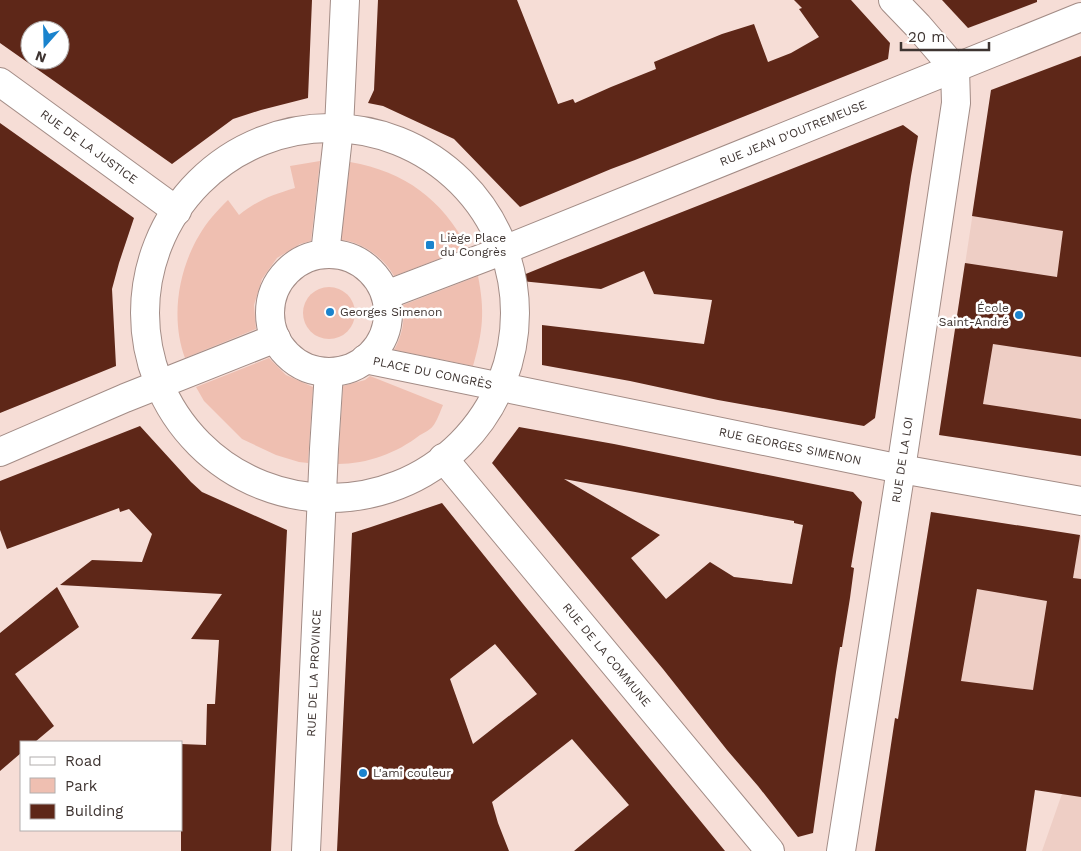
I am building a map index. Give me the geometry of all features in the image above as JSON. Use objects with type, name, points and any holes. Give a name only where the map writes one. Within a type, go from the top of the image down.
[{"type":"street","points":[[325,254],[339,128],[345,0]]},
{"type":"street","points":[[893,0],[955,69]]},
{"type":"street","name":"RUE JEAN D'OUTREMEUSE","points":[[504,250],[1081,17]]},
{"type":"street","name":"RUE DE LA LOI","points":[[842,851],[956,103],[955,69]]},
{"type":"street","name":"RUE DE LA JUSTICE","points":[[0,82],[177,211]]},
{"type":"street","name":"PLACE DU CONGRÈS","points":[[339,128],[368,132],[396,140],[422,153],[446,169],[467,189],[485,212],[504,250],[514,293],[515,322],[511,351],[500,386],[491,405],[475,429],[455,450],[432,468],[406,482],[379,491],[350,496],[321,497],[293,494],[265,486],[224,466],[177,419],[160,384],[152,361],[146,333],[146,304],[149,275],[157,247],[170,221],[186,197],[206,176],[254,144],[310,129],[339,128]]},
{"type":"street","points":[[386,295],[504,250]]},
{"type":"street","name":"PLACE DU CONGRÈS","points":[[325,254],[345,256],[362,264],[377,278],[386,295],[389,314],[385,334],[374,352],[357,366],[337,372],[315,371],[296,362],[280,347],[272,328],[270,307],[276,287],[288,270],[306,259],[325,254]]},
{"type":"street","points":[[0,452],[160,384],[276,338]]},
{"type":"street","name":"PLACE DU CONGRÈS","points":[[365,359],[500,386]]},
{"type":"street","points":[[321,497],[329,372]]},
{"type":"street","name":"RUE GEORGES SIMENON","points":[[500,386],[901,469],[1081,501]]},
{"type":"street","name":"RUE DE LA COMMUNE","points":[[444,458],[770,851]]},
{"type":"street","name":"RUE DE LA PROVINCE","points":[[306,851],[321,497]]},
{"type":"shaded area","name":"École Saint-André","points":[[980,166],[1081,180],[1081,456],[939,435]]},
{"type":"shaded area","points":[[931,512],[1081,536],[1081,851],[1042,851],[1078,748],[898,719]]},
{"type":"green space","points":[[320,161],[311,241],[300,244],[277,258],[262,279],[254,305],[256,329],[185,358],[178,322],[180,284],[192,248],[201,232],[228,200],[239,215],[266,198],[295,188],[290,166]]},
{"type":"green space","points":[[350,162],[388,173],[420,190],[446,215],[468,248],[394,276],[385,263],[372,252],[357,244],[341,240]]},
{"type":"green space","points":[[478,276],[482,300],[482,321],[473,366],[394,350],[402,328],[404,317],[403,305]]},
{"type":"green space","points":[[324,287],[334,287],[344,291],[351,298],[355,313],[351,328],[344,335],[334,339],[324,339],[314,335],[307,328],[303,318],[303,308],[307,298],[314,291]]},
{"type":"green space","points":[[269,358],[286,375],[313,387],[308,463],[276,455],[242,439],[204,401],[196,387]]},
{"type":"green space","points":[[370,376],[443,405],[432,427],[402,447],[371,460],[338,464],[343,386],[365,380]]},
{"type":"building","points":[[0,0],[312,0],[308,98],[233,119],[172,164],[38,70],[70,70],[70,20],[20,20],[20,57],[0,43]]},
{"type":"building","points":[[378,0],[517,0],[558,104],[573,99],[575,103],[656,69],[654,62],[722,34],[754,24],[768,62],[791,53],[819,37],[799,9],[802,8],[794,0],[851,0],[890,43],[888,59],[520,207],[454,139],[383,106],[368,103],[374,90]]},
{"type":"building","points":[[942,0],[1037,0],[1037,2],[968,28]]},
{"type":"building","name":"École Saint-André","points":[[1081,56],[1081,357],[993,344],[983,404],[1081,419],[1081,456],[939,435],[965,263],[1057,277],[1063,231],[972,216],[991,90]]},
{"type":"building","points":[[0,123],[134,218],[112,289],[116,366],[0,413]]},
{"type":"building","points":[[903,125],[918,136],[875,418],[864,426],[718,400],[542,365],[542,325],[704,344],[712,300],[654,294],[644,271],[601,289],[511,280]]},
{"type":"building","points":[[140,426],[202,492],[287,530],[271,851],[181,851],[182,744],[206,745],[207,704],[215,704],[219,640],[191,639],[222,594],[60,585],[92,560],[142,562],[152,534],[129,509],[120,512],[119,508],[7,549],[0,530],[0,481]]},
{"type":"building","points":[[519,427],[853,492],[862,502],[851,567],[854,568],[850,598],[836,672],[813,833],[798,837],[663,669],[492,463]],"holes":[[[564,479],[794,521],[794,523],[803,525],[792,584],[734,577],[710,562],[666,599],[631,558],[660,535]]]},
{"type":"building","points":[[442,503],[725,851],[574,851],[629,805],[572,739],[492,802],[509,851],[337,851],[352,533]],"holes":[[[495,644],[537,694],[473,744],[450,679]]]},
{"type":"building","points":[[931,512],[1080,535],[1073,578],[1081,579],[1081,797],[1035,790],[1026,851],[875,851],[895,718],[898,719]],"holes":[[[977,589],[1047,601],[1033,690],[961,681]]]},
{"type":"building","points":[[57,587],[79,627],[15,674],[54,726],[36,741],[20,741],[20,754],[0,771],[0,633]]},
{"type":"place","name":"Liège Place du Congrès","points":[[430,245]]},
{"type":"place","name":"Georges Simenon","points":[[330,312]]},
{"type":"place","name":"École Saint-André","points":[[1019,315]]},
{"type":"place","name":"L'ami couleur","points":[[363,773]]}]
